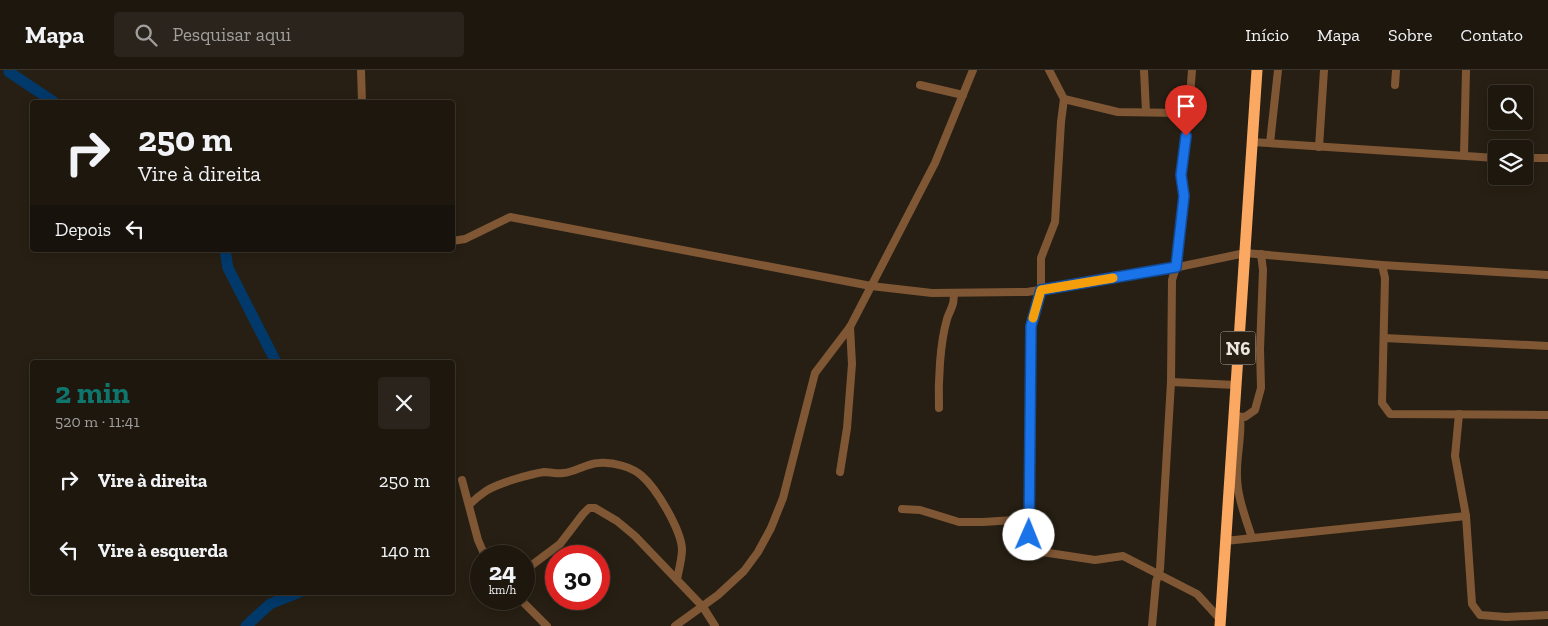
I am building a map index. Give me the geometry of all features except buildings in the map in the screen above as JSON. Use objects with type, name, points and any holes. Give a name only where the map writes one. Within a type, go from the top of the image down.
[{"type":"highway","name":"N6","points":[[1220,623],[1225,541],[1237,417],[1236,385],[1257,70]]},
{"type":"street","points":[[361,70],[362,100]]},
{"type":"street","points":[[675,626],[703,607],[744,571],[758,552],[771,528],[783,498],[815,373],[850,327],[935,163],[973,70]]},
{"type":"street","points":[[1049,70],[1064,99],[1055,222],[1041,258],[1041,290],[1031,326],[1029,550],[1095,560],[1123,556],[1197,594],[1220,623]]},
{"type":"street","points":[[1144,70],[1146,112]]},
{"type":"street","points":[[1152,626],[1158,575],[1170,382],[1172,280],[1176,267],[1184,196],[1181,175],[1192,70]]},
{"type":"street","points":[[1270,143],[1278,70]]},
{"type":"street","points":[[1319,146],[1324,70]]},
{"type":"street","points":[[1395,85],[1396,70]]},
{"type":"street","points":[[1464,155],[1466,70]]},
{"type":"street","points":[[920,85],[963,95]]},
{"type":"street","points":[[1064,99],[1118,112],[1179,113],[1189,110]]},
{"type":"street","points":[[1252,142],[1488,157]]},
{"type":"street","points":[[1533,158],[1548,158]]},
{"type":"street","points":[[455,241],[510,217],[871,286],[932,294],[1027,292],[1176,267],[1244,253],[1382,265],[1548,275]]},
{"type":"street","points":[[1252,538],[1238,496],[1237,471],[1242,431],[1237,417],[1245,417],[1255,410],[1262,388],[1260,349],[1263,270],[1261,254]]},
{"type":"street","points":[[1382,265],[1385,278],[1382,403],[1390,414],[1548,416]]},
{"type":"street","points":[[939,408],[939,376],[943,340],[946,322],[954,303],[953,293]]},
{"type":"street","points":[[840,472],[847,428],[852,364],[850,327]]},
{"type":"street","points":[[1384,338],[1548,346]]},
{"type":"street","points":[[1170,382],[1236,385]]},
{"type":"street","points":[[1459,414],[1455,456],[1466,516],[1472,604],[1480,615],[1506,617],[1548,615]]},
{"type":"street","points":[[469,505],[494,486],[538,473],[566,473],[598,462],[628,468],[641,475],[650,484],[676,528],[682,549],[677,579]]},
{"type":"street","points":[[462,480],[480,545]]},
{"type":"street","points":[[535,563],[560,544],[589,508],[595,508],[617,521],[636,536],[703,607],[716,626]]},
{"type":"street","points":[[902,510],[920,510],[959,522],[1029,519]]},
{"type":"street","points":[[1225,541],[1466,516]]},
{"type":"street","points":[[531,610],[547,626]]},
{"type":"waterway","points":[[9,70],[9,72],[51,100]]},
{"type":"waterway","points":[[225,252],[228,268],[275,360]]},
{"type":"waterway","points":[[246,626],[270,604],[292,595]]},
{"type":"slow traffic","points":[[1033,318],[1041,290],[1113,278]]},
{"type":"route","points":[[1029,535],[1031,326],[1041,290],[1176,267],[1184,196],[1181,175],[1186,136]]}]
